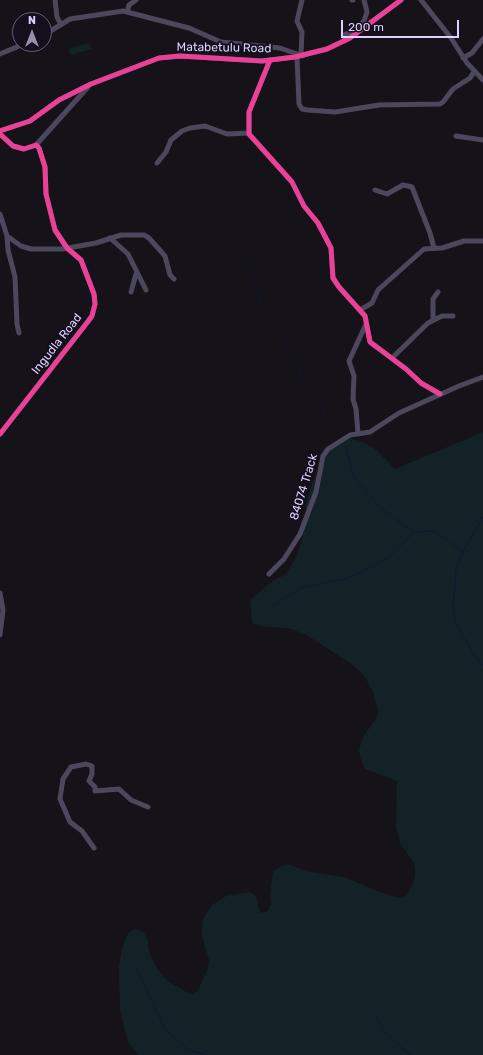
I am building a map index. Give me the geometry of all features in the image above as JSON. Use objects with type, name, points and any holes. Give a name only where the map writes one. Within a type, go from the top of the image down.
[{"type":"street","points":[[55,0],[57,16],[61,24]]},
{"type":"street","points":[[128,12],[129,5],[136,0]]},
{"type":"street","points":[[302,0],[298,21],[302,32],[298,104],[302,109],[335,112],[380,105],[440,104],[453,89],[470,78],[474,72]]},
{"type":"street","points":[[345,41],[344,35],[360,26],[364,21],[367,12],[364,0]]},
{"type":"street","name":"Matabetulu Road","points":[[0,133],[30,120],[59,100],[91,84],[160,58],[180,56],[270,60],[300,56],[328,49],[345,41],[401,0]]},
{"type":"street","points":[[421,0],[451,38],[474,72],[483,80]]},
{"type":"street","points":[[52,30],[76,17],[128,12],[189,28],[221,42],[280,48],[300,56]]},
{"type":"street","points":[[464,58],[472,53],[483,39]]},
{"type":"street","points":[[0,54],[12,49]]},
{"type":"street","points":[[270,60],[250,108],[249,133],[292,182],[304,206],[318,223],[331,248],[332,274],[335,283],[365,316],[370,342],[406,369],[421,383],[440,394]]},
{"type":"street","points":[[0,133],[13,146],[30,148],[36,145],[91,84]]},
{"type":"street","points":[[157,163],[166,152],[171,140],[186,130],[205,126],[226,134],[249,133]]},
{"type":"street","points":[[456,136],[483,140]]},
{"type":"street","name":"Ingudla Road","points":[[0,434],[86,324],[93,312],[95,298],[83,263],[67,248],[55,230],[46,194],[45,167],[36,145]]},
{"type":"street","points":[[375,190],[387,194],[403,185],[412,187],[430,233],[434,248]]},
{"type":"street","points":[[0,214],[7,236],[8,250],[16,277],[17,324],[19,332]]},
{"type":"street","points":[[7,236],[21,246],[31,249],[67,248],[120,235],[140,234],[149,238],[165,256],[170,275],[174,279]]},
{"type":"street","points":[[110,238],[128,254],[136,274],[146,290]]},
{"type":"street","points":[[360,310],[372,303],[378,290],[408,261],[424,249],[442,248],[464,241],[483,241]]},
{"type":"street","points":[[131,292],[136,274]]},
{"type":"street","points":[[433,320],[433,299],[438,292]]},
{"type":"street","points":[[392,358],[416,333],[433,320],[442,316],[452,316]]},
{"type":"street","points":[[358,433],[356,410],[353,399],[354,376],[349,361],[366,323]]},
{"type":"street","name":"84074 Track","points":[[269,574],[284,559],[300,534],[316,492],[323,456],[328,449],[345,437],[358,433],[370,432],[399,413],[440,394],[483,377]]},
{"type":"street","points":[[0,594],[3,610],[3,622],[0,635]]},
{"type":"street","points":[[94,848],[82,832],[70,822],[60,799],[64,779],[71,767],[86,764],[92,766],[92,774],[89,781],[95,787],[95,791],[119,789],[131,800],[148,807]]},
{"type":"shaded area","points":[[90,43],[92,49],[70,55],[69,48]]},
{"type":"shaded area","points":[[483,432],[483,1055],[139,1055],[128,1042],[120,1010],[119,967],[122,948],[128,933],[135,929],[143,932],[147,938],[150,954],[157,969],[169,982],[192,995],[198,990],[208,968],[209,960],[202,936],[202,928],[203,919],[212,905],[226,896],[250,892],[256,897],[260,913],[268,911],[271,904],[270,896],[273,872],[280,867],[288,864],[309,872],[344,877],[382,893],[399,898],[406,896],[414,881],[415,872],[414,863],[400,843],[396,826],[397,781],[365,769],[359,751],[364,735],[376,719],[378,710],[373,692],[365,677],[353,665],[308,636],[292,629],[260,626],[252,623],[250,600],[271,582],[286,574],[295,559],[301,544],[306,520],[306,503],[312,484],[328,449],[345,437],[360,441],[374,448],[395,469]]},
{"type":"waterway","points":[[207,211],[240,250],[255,279],[261,310],[279,334],[290,353],[301,375],[303,390],[321,403],[324,414],[331,419],[342,436]]},
{"type":"waterway","points":[[344,441],[354,477],[380,507],[415,532],[434,531],[463,552]]},
{"type":"waterway","points":[[483,517],[460,557],[456,570],[453,607],[455,621],[473,654],[483,665]]},
{"type":"waterway","points":[[274,605],[301,588],[348,578],[372,567],[393,554],[414,533]]},
{"type":"waterway","points":[[136,968],[165,1029],[189,1050],[208,1055]]},
{"type":"waterway","points":[[377,1018],[385,1032],[410,1055]]},
{"type":"cycle path","points":[[0,131],[30,121],[59,100],[91,84],[159,58],[180,56],[262,61],[295,57],[327,49],[350,38],[401,0]]},
{"type":"cycle path","points":[[270,60],[249,112],[249,134],[292,182],[304,206],[318,223],[331,248],[333,278],[339,287],[365,316],[370,342],[406,369],[421,383],[440,394]]},
{"type":"cycle path","points":[[0,134],[13,146],[24,149],[36,145],[39,148],[45,167],[46,194],[55,230],[67,248],[81,260],[94,294],[95,304],[92,316],[0,434]]}]
